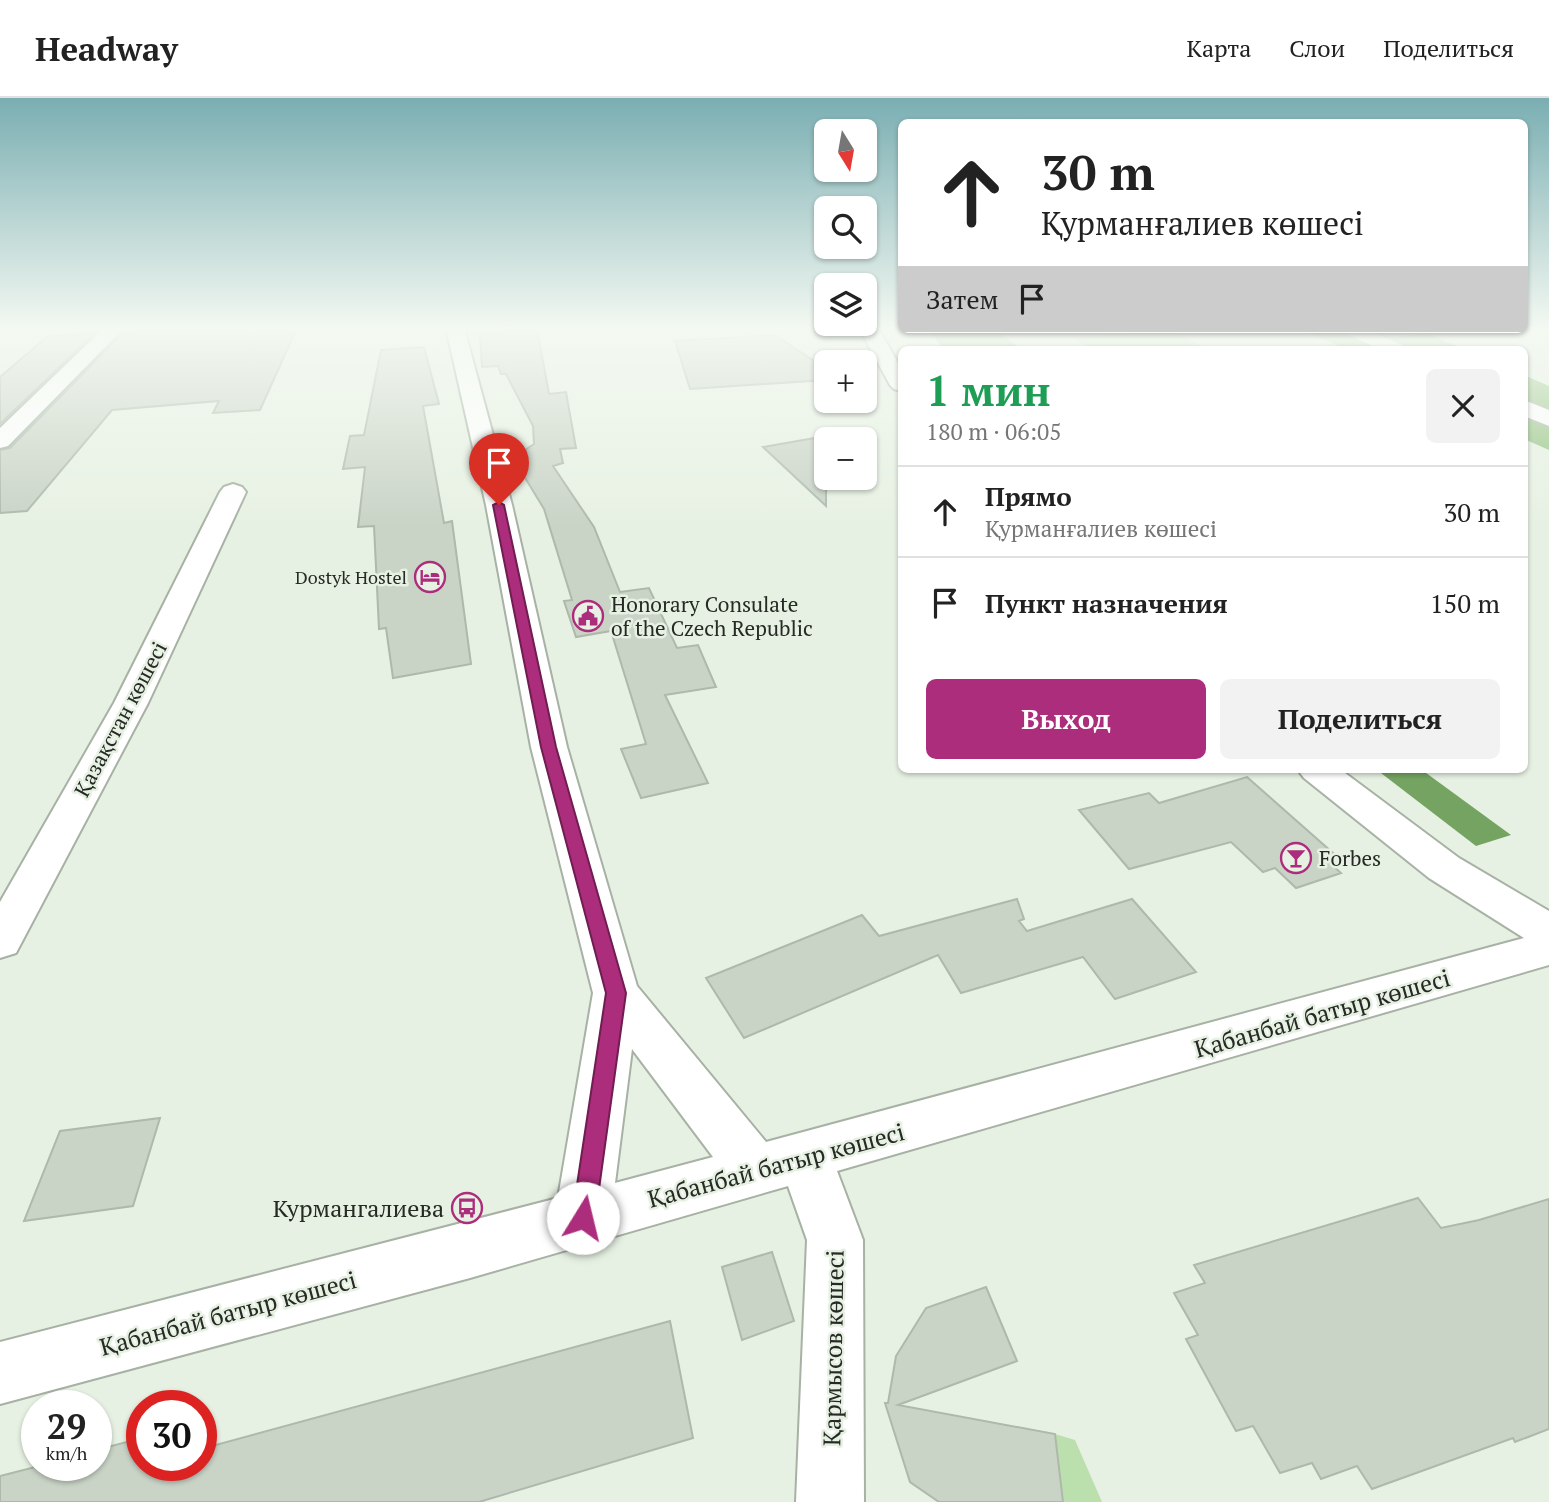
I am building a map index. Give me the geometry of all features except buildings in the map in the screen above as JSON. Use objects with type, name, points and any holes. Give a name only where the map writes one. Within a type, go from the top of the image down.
[{"type":"street","points":[[0,441],[48,394]]},
{"type":"street","points":[[471,394],[499,505],[549,747],[616,993],[583,1218]]},
{"type":"street","points":[[1528,409],[1549,419]]},
{"type":"street","name":"Қазақстан көшесі","points":[[0,942],[131,703],[233,492]]},
{"type":"street","points":[[1321,773],[1444,868],[1549,932]]},
{"type":"street","name":"Қабанбай батыр көшесі","points":[[0,1373],[781,1164],[1549,948]]},
{"type":"street","name":"Қармысов көшесі","points":[[616,993],[781,1164],[835,1240],[830,1502]]},
{"type":"shaded area","points":[[1528,394],[1549,394],[1549,413],[1528,404]]},
{"type":"shaded area","points":[[1528,417],[1549,426],[1549,450],[1528,441]]},
{"type":"shaded area","points":[[1381,773],[1426,773],[1511,835],[1476,846]]},
{"type":"shaded area","points":[[1055,1434],[1075,1440],[1102,1502],[1063,1502]]},
{"type":"place","name":"Dostyk Hostel","points":[[430,577]]},
{"type":"place","name":"Honorary Consulate of the Czech Republic","points":[[588,616]]},
{"type":"place","name":"Forbes","points":[[1296,858]]},
{"type":"place","name":"Курмангалиева","points":[[467,1208]]},
{"type":"route","points":[[499,505],[549,747],[616,993],[583,1218]]}]
